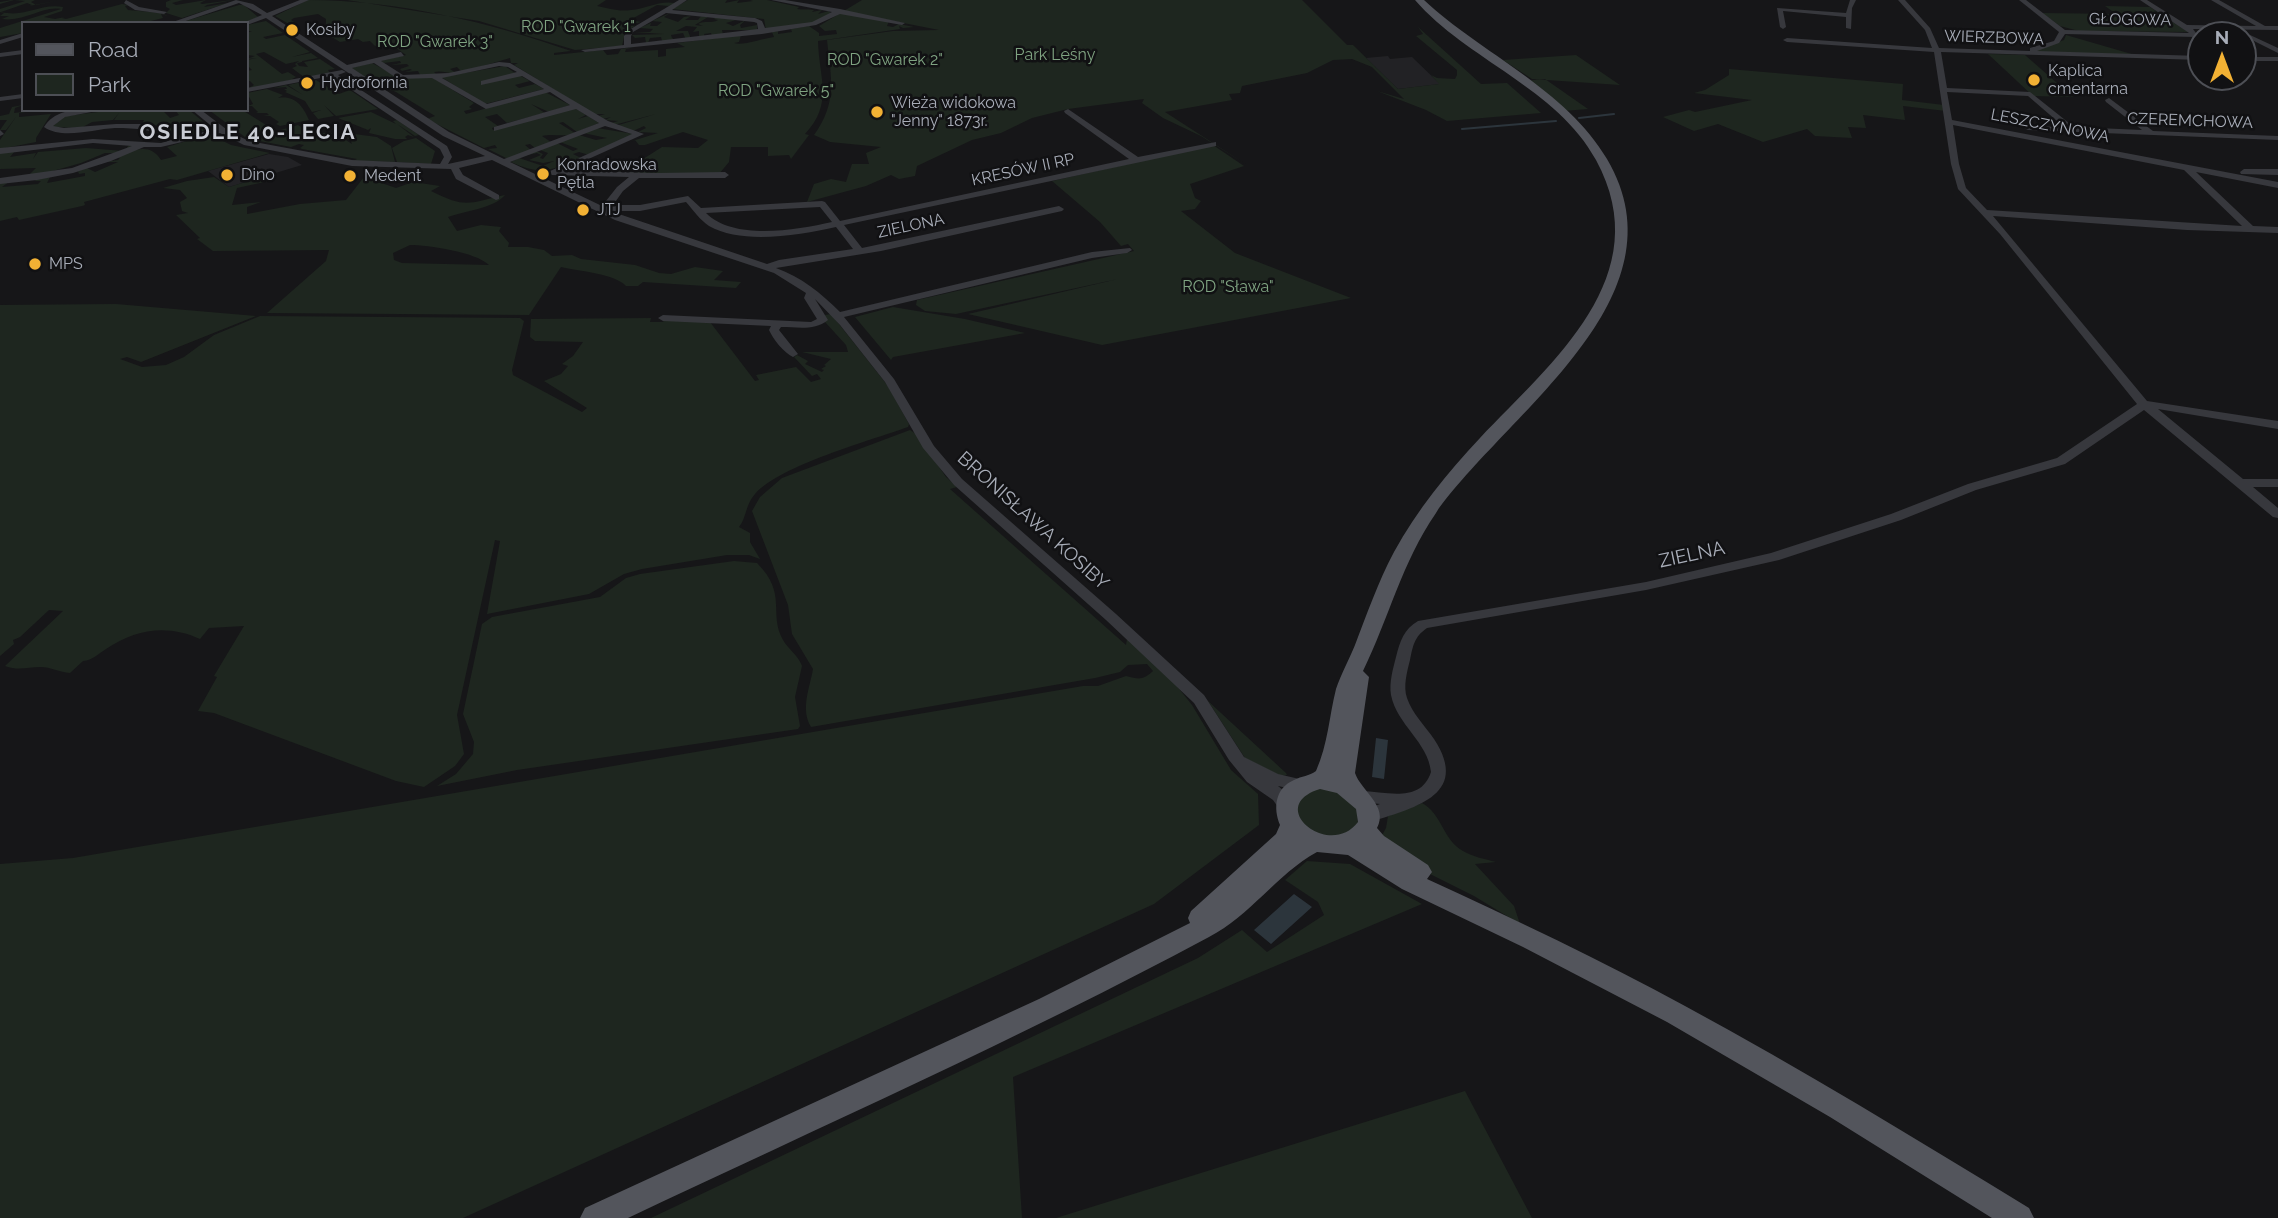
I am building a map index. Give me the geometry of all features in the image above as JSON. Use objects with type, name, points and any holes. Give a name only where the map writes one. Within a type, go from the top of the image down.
[{"type":"main road","points":[[1163,948],[1220,901],[1290,835],[1289,795],[1325,776],[1334,751],[1348,684],[1402,553],[1455,475],[1574,347],[1603,306],[1622,254],[1623,232],[1619,199],[1602,160],[1589,142],[1541,96],[1461,39],[1419,0]]},
{"type":"main road","points":[[1361,654],[1357,701],[1345,773],[1361,807],[1371,839],[1410,867],[1480,903],[1532,939]]},
{"type":"main road","points":[[1311,782],[1361,807]]},
{"type":"main road","points":[[1326,844],[1357,837],[1361,807]]},
{"type":"main road","points":[[1288,815],[1326,844]]},
{"type":"main road","points":[[595,1218],[1048,1007],[1204,928],[1229,911],[1273,871],[1307,845],[1326,844],[1354,847],[1410,881],[1532,939],[1676,1014],[1805,1088],[2019,1218]]},
{"type":"street","points":[[248,23],[306,0]]},
{"type":"street","points":[[628,47],[628,33],[684,0]]},
{"type":"street","points":[[774,0],[902,23]]},
{"type":"street","points":[[1849,28],[1849,8],[1853,0]]},
{"type":"street","points":[[1901,0],[1928,29],[1937,51],[1962,189],[1986,214],[2125,386],[2278,514]]},
{"type":"street","points":[[2022,0],[2063,32],[2057,42],[2030,53]]},
{"type":"street","points":[[2143,0],[2185,27],[2278,28]]},
{"type":"street","points":[[2214,0],[2267,28]]},
{"type":"street","points":[[180,21],[240,1]]},
{"type":"street","name":"BRONISŁAWA KOSIBY","points":[[240,1],[268,16],[437,129],[492,157],[644,228],[769,267],[812,292],[837,316],[890,381],[941,464],[1166,667],[1205,706],[1237,759],[1250,776],[1282,797],[1288,815]]},
{"type":"street","points":[[121,2],[137,9],[164,12],[176,21]]},
{"type":"street","points":[[164,3],[164,12]]},
{"type":"street","points":[[1783,27],[1779,9],[1850,15]]},
{"type":"street","points":[[664,12],[755,20],[760,22],[762,32]]},
{"type":"street","points":[[585,50],[762,32],[814,24],[840,12]]},
{"type":"street","name":"GŁOGOWA","points":[[2063,32],[2187,36]]},
{"type":"street","points":[[2141,34],[2181,58]]},
{"type":"street","points":[[0,42],[21,36]]},
{"type":"street","points":[[2257,37],[2278,37]]},
{"type":"street","name":"WIERZBOWA","points":[[1787,40],[1835,48],[2187,58]]},
{"type":"street","points":[[2257,42],[2278,51]]},
{"type":"street","points":[[0,55],[21,52]]},
{"type":"street","points":[[248,90],[332,74],[401,54]]},
{"type":"street","points":[[2257,59],[2278,59]]},
{"type":"street","points":[[374,60],[401,77],[434,76],[502,64],[510,65],[605,123],[640,135],[552,172]]},
{"type":"street","points":[[484,83],[523,73]]},
{"type":"street","points":[[332,74],[444,148],[448,157],[442,168]]},
{"type":"street","points":[[434,76],[486,107],[550,90]]},
{"type":"street","points":[[1944,90],[2030,94],[2072,130]]},
{"type":"street","points":[[0,99],[21,96]]},
{"type":"street","points":[[2109,100],[2152,134]]},
{"type":"street","points":[[498,129],[576,106]]},
{"type":"street","points":[[1068,111],[1137,161]]},
{"type":"street","points":[[74,112],[53,119],[48,127],[62,131],[117,125],[156,127],[184,140]]},
{"type":"street","points":[[198,112],[221,130],[247,144],[343,161],[442,168],[492,157]]},
{"type":"street","name":"LESZCZYNOWA","points":[[1949,122],[1976,125],[2278,186]]},
{"type":"street","points":[[503,162],[605,123]]},
{"type":"street","name":"CZEREMCHOWA","points":[[1976,125],[2278,138]]},
{"type":"street","points":[[0,152],[93,141],[161,145],[221,130]]},
{"type":"street","points":[[0,181],[77,171],[144,144]]},
{"type":"street","name":"KRESÓW II RP","points":[[603,209],[640,208],[688,199],[717,226],[738,231],[780,232],[841,226],[1213,144]]},
{"type":"street","points":[[454,167],[459,177],[496,197]]},
{"type":"street","points":[[2186,167],[2249,229]]},
{"type":"street","points":[[526,174],[552,172],[636,176],[725,175]]},
{"type":"street","points":[[2224,175],[2234,172],[2278,172]]},
{"type":"street","points":[[603,209],[612,197],[636,176]]},
{"type":"street","name":"KRESÓW II RP","points":[[699,211],[822,204],[860,252]]},
{"type":"street","name":"ZIELONA","points":[[769,267],[779,263],[860,252],[1059,209]]},
{"type":"street","points":[[1986,214],[2278,230]]},
{"type":"street","points":[[837,316],[1092,255],[1127,250]]},
{"type":"street","points":[[663,318],[813,325],[822,321],[823,316],[809,298],[812,292]]},
{"type":"street","points":[[777,325],[775,335],[791,348],[793,354]]},
{"type":"street","points":[[2145,404],[2278,425]]},
{"type":"street","name":"ZIELNA","points":[[1361,807],[1414,799],[1436,784],[1440,768],[1434,752],[1403,708],[1398,693],[1406,644],[1411,632],[1419,626],[1646,586],[1774,557],[1896,517],[1972,487],[2061,461],[2145,404]]},
{"type":"street","points":[[2241,483],[2278,483]]},
{"type":"street","points":[[1237,759],[1273,779],[1311,782]]},
{"type":"shaded area","points":[[1388,56],[1390,59],[1412,57],[1440,84],[1398,89],[1366,58]]},
{"type":"shaded area","points":[[269,154],[288,157],[302,165],[229,187],[208,171]]},
{"type":"shaded area","points":[[1376,738],[1388,740],[1384,779],[1372,777]]},
{"type":"shaded area","points":[[1294,894],[1312,907],[1271,944],[1254,930]]},
{"type":"green space","points":[[14,0],[35,0],[31,2],[36,5],[29,6],[32,5],[27,3],[1,12],[18,13],[55,6],[63,7],[62,11],[44,17],[66,19],[122,4],[129,5],[125,6],[128,10],[161,13],[168,16],[161,14],[163,18],[151,21],[22,21],[61,9],[53,9],[19,18],[2,19],[9,16],[0,16],[4,13],[0,12],[0,9],[25,1]]},
{"type":"green space","points":[[183,0],[172,3],[176,5],[206,0],[200,3],[233,0],[207,5],[204,7],[228,3],[182,18],[166,13],[170,9],[166,7],[166,2]]},
{"type":"green space","points":[[308,0],[408,8],[475,22],[571,51],[554,55],[603,50],[607,55],[618,54],[621,49],[635,47],[626,49],[625,52],[658,50],[658,57],[666,56],[666,49],[685,47],[677,43],[741,35],[739,42],[734,43],[742,44],[774,37],[772,32],[792,32],[791,29],[809,26],[819,33],[819,36],[837,34],[836,30],[825,31],[819,26],[862,0],[1302,0],[1347,45],[1353,45],[1398,89],[1439,84],[1431,75],[1455,79],[1457,75],[1457,70],[1416,36],[1423,34],[1418,27],[1481,84],[1507,83],[1541,113],[1447,121],[1377,91],[1404,99],[1372,67],[1352,59],[1333,60],[1307,73],[1242,86],[1240,93],[1229,94],[1232,100],[1165,112],[1247,165],[1201,136],[1163,118],[1142,103],[1144,99],[1068,109],[1032,118],[1001,133],[972,140],[917,166],[915,176],[899,179],[891,175],[866,186],[807,202],[814,184],[831,179],[846,182],[852,164],[869,164],[866,153],[881,147],[830,142],[814,135],[822,123],[830,100],[827,40],[893,31],[939,30],[878,18],[889,21],[887,26],[899,24],[914,27],[899,26],[900,29],[818,41],[822,101],[814,123],[805,134],[809,135],[791,159],[789,155],[768,156],[768,147],[731,147],[729,162],[719,174],[657,176],[563,170],[635,172],[645,167],[640,161],[662,147],[698,148],[708,140],[683,132],[639,145],[635,140],[658,133],[638,132],[646,128],[644,126],[633,131],[615,126],[656,114],[614,125],[611,123],[618,121],[605,120],[611,117],[603,119],[598,116],[605,114],[594,114],[514,65],[518,63],[511,63],[510,58],[462,72],[457,67],[450,69],[456,73],[434,72],[436,74],[420,75],[418,71],[405,72],[412,70],[400,69],[409,66],[407,64],[391,65],[401,63],[400,61],[380,61],[406,55],[389,43],[375,46],[370,41],[363,42],[358,39],[340,42],[322,31],[326,30],[326,19],[318,14],[294,18],[291,20],[296,23],[289,24],[275,16]]},
{"type":"green space","name":"ROD \"Gwarek 1\"","points":[[347,0],[606,0],[597,6],[622,10],[663,3],[675,3],[669,6],[657,5],[630,20],[641,22],[633,24],[636,25],[625,33],[622,46],[575,50],[479,21]]},
{"type":"green space","points":[[688,0],[727,0],[725,3],[739,0],[737,3],[767,0],[799,7],[797,9],[814,10],[812,12],[822,10],[818,14],[829,11],[832,14],[813,23],[766,30],[764,19],[672,9]]},
{"type":"green space","points":[[239,5],[244,5],[258,17],[248,22],[186,21]]},
{"type":"green space","points":[[2105,6],[2150,7],[2187,32],[2079,31],[2060,26],[2042,13],[2116,14]]},
{"type":"green space","points":[[670,13],[664,17],[678,22],[684,17],[691,16],[685,20],[698,20],[701,16],[708,17],[695,25],[703,26],[698,24],[718,20],[714,19],[716,17],[736,20],[726,23],[733,26],[746,20],[740,25],[741,28],[757,25],[757,30],[722,30],[723,35],[712,36],[711,33],[704,34],[705,37],[699,36],[699,31],[693,32],[697,27],[686,26],[676,31],[688,31],[691,39],[686,40],[683,33],[671,35],[677,41],[662,41],[661,37],[650,38],[648,43],[635,44],[646,43],[645,37],[635,38],[632,35],[664,34],[634,32],[650,32],[653,29],[639,28],[651,23],[650,26],[657,26],[662,22],[652,21]]},
{"type":"green space","points":[[21,21],[21,33],[0,37],[0,28]]},
{"type":"green space","points":[[266,21],[283,33],[263,37],[266,39],[285,35],[310,52],[292,57],[311,53],[318,58],[297,63],[299,66],[308,67],[304,62],[320,59],[335,69],[328,70],[330,73],[304,77],[292,68],[297,66],[295,64],[299,61],[286,64],[264,52],[256,54],[282,74],[288,72],[296,77],[292,79],[297,79],[248,89],[254,85],[248,81],[248,71],[252,70],[248,66],[248,60],[257,58],[248,59],[255,56],[248,55],[248,33],[252,31],[248,31],[248,25]]},
{"type":"green space","points":[[2066,35],[2142,57],[2030,52],[2064,40]]},
{"type":"green space","points":[[1988,54],[2025,55],[2073,97],[2033,96]]},
{"type":"green space","points":[[1576,55],[1620,85],[1532,79],[1503,60]]},
{"type":"green space","points":[[372,63],[400,78],[433,78],[474,103],[469,107],[472,109],[464,111],[466,114],[545,92],[570,105],[549,112],[531,104],[545,113],[507,123],[497,114],[485,117],[498,126],[492,128],[493,130],[575,108],[586,115],[578,119],[588,116],[599,123],[577,132],[563,122],[559,123],[575,133],[542,136],[551,142],[535,148],[530,144],[525,145],[531,150],[508,159],[488,149],[497,148],[495,145],[484,148],[427,119],[435,116],[396,92],[373,83],[384,79],[365,79],[351,68]]},
{"type":"green space","points":[[505,66],[515,73],[480,84],[519,75],[530,81],[515,85],[519,88],[535,84],[544,89],[485,104],[441,77]]},
{"type":"green space","points":[[1729,69],[1903,84],[1902,100],[1944,105],[1946,111],[1903,106],[1905,120],[1863,115],[1866,128],[1848,127],[1852,138],[1815,136],[1807,129],[1763,142],[1718,124],[1694,131],[1663,117],[1752,100],[1694,93],[1705,90],[1729,75]]},
{"type":"green space","points":[[1545,79],[1588,109],[1563,111],[1524,81]]},
{"type":"green space","points":[[316,80],[339,94],[350,90],[378,109],[336,116],[324,105],[334,116],[318,119],[313,113],[321,110],[312,112],[305,101],[285,92],[286,87],[274,88],[286,85],[303,95],[288,85],[306,81],[304,85]]},
{"type":"green space","points":[[267,89],[283,95],[278,98],[294,100],[309,120],[280,126],[276,124],[279,122],[270,116],[263,116],[269,115],[267,113],[256,113],[258,112],[252,106],[248,106],[253,104],[248,93]]},
{"type":"green space","points":[[21,105],[15,108],[14,113],[26,112],[19,113],[19,117],[51,114],[36,142],[0,149],[0,140],[16,117],[6,130],[0,130],[7,120],[0,120],[0,116],[9,114],[12,107]]},
{"type":"green space","points":[[98,112],[164,112],[170,118],[179,115],[177,112],[191,112],[211,128],[185,138],[155,125],[142,124],[144,120],[114,120],[119,113],[113,120],[92,122],[81,128],[51,127],[66,116]]},
{"type":"green space","points":[[212,112],[245,112],[271,128],[245,137]]},
{"type":"green space","points":[[371,112],[396,124],[393,121],[397,120],[419,135],[415,136],[397,124],[414,137],[408,135],[405,137],[407,139],[395,139],[369,133],[371,128],[368,130],[338,118]]},
{"type":"green space","points":[[313,123],[322,133],[335,133],[352,144],[339,132],[377,137],[391,146],[395,162],[353,161],[357,159],[300,148],[304,145],[291,147],[249,139],[298,125],[315,136],[301,124]]},
{"type":"green space","points":[[597,128],[634,134],[589,155],[579,152],[573,154],[581,158],[546,170],[531,169],[511,162],[519,158],[543,166],[554,161],[543,163],[529,160],[541,155],[537,153],[523,156],[536,151],[543,154],[540,158],[543,159],[548,153],[540,150],[557,143],[573,151],[578,149],[560,142],[579,135],[596,140],[607,138],[583,133]]},
{"type":"green space","points":[[209,134],[231,145],[270,153],[177,180],[170,179],[84,202],[85,205],[82,206],[19,220],[17,217],[0,221],[0,183],[10,181],[2,187],[38,184],[41,181],[35,181],[37,179],[50,177],[47,183],[85,176],[85,173],[79,174],[78,171],[87,168],[95,172],[118,162],[104,162],[118,160],[120,158],[116,157],[141,149],[152,151],[161,160],[177,156],[167,147]]},
{"type":"green space","points":[[416,138],[435,151],[431,164],[397,162],[392,148]]},
{"type":"green space","points":[[130,144],[136,145],[121,153],[105,153],[35,176],[28,176],[36,168],[0,169],[0,153],[15,151],[10,157],[36,153],[33,159],[38,152],[86,148],[124,151]]},
{"type":"green space","name":"ROD \"Sława\"","points":[[1213,145],[1244,166],[1190,184],[1195,198],[1201,201],[1195,209],[1181,211],[1235,253],[1351,298],[1102,345],[968,314],[1118,279],[956,314],[925,311],[916,305],[917,300],[1134,251],[1128,244],[1121,246],[1100,222],[1052,181]]},
{"type":"green space","points":[[214,177],[229,187],[262,177],[269,181],[237,188],[232,205],[261,202],[247,207],[247,214],[300,204],[346,200],[364,177],[396,188],[413,182],[440,186],[431,191],[460,202],[475,202],[505,195],[486,207],[448,217],[457,231],[481,225],[501,227],[499,231],[509,243],[508,247],[528,247],[544,250],[552,256],[572,255],[581,259],[635,265],[659,273],[671,274],[695,267],[723,271],[714,280],[741,282],[736,288],[643,282],[638,286],[626,286],[606,276],[561,267],[529,315],[267,313],[326,261],[329,250],[213,251],[197,239],[200,238],[176,215],[188,213],[182,211],[180,202],[187,198],[180,190],[163,188]],"holes":[[[410,245],[463,253],[489,265],[402,263],[394,260],[393,253]]]},
{"type":"green space","points":[[116,304],[256,316],[141,362],[127,357],[120,359],[142,367],[166,365],[184,357],[214,335],[260,316],[520,318],[524,321],[513,375],[582,412],[587,408],[544,381],[561,374],[568,366],[562,364],[573,356],[583,342],[535,341],[530,337],[531,319],[651,318],[650,322],[663,322],[665,319],[710,322],[755,381],[759,380],[756,375],[796,367],[811,382],[821,379],[817,374],[812,376],[794,357],[797,355],[808,361],[805,364],[822,372],[824,370],[821,369],[831,359],[802,352],[848,352],[846,345],[825,322],[825,315],[831,314],[888,386],[909,424],[908,427],[805,464],[767,483],[749,502],[739,527],[750,533],[750,542],[760,559],[749,555],[727,555],[642,569],[624,574],[589,594],[487,614],[500,541],[495,540],[457,715],[464,754],[455,766],[424,787],[396,781],[214,713],[198,711],[217,677],[214,676],[244,626],[209,628],[200,639],[176,631],[140,633],[83,661],[70,673],[44,667],[19,669],[5,666],[63,611],[49,610],[20,637],[13,640],[14,644],[0,656],[0,305]]},
{"type":"green space","points":[[893,307],[965,319],[1025,333],[893,357],[891,360],[855,317]]},
{"type":"green space","points":[[910,430],[916,434],[946,477],[957,487],[950,489],[1126,645],[1127,639],[1172,680],[1192,705],[1231,770],[1258,794],[1259,825],[1154,904],[463,1218],[0,1218],[0,864],[73,858],[1083,686],[1098,686],[1126,676],[1143,678],[1153,671],[1147,664],[1128,665],[1120,672],[1095,678],[811,727],[806,705],[813,669],[792,634],[788,605],[752,511],[760,497],[782,478]]},
{"type":"green space","points":[[734,561],[757,563],[772,584],[779,630],[802,666],[795,697],[800,726],[798,729],[517,770],[437,786],[456,774],[473,754],[474,742],[463,714],[482,624],[492,617],[600,597],[626,578],[640,574]]},
{"type":"green space","points":[[1208,701],[1287,775],[1281,776],[1245,758]]},
{"type":"green space","points":[[1325,786],[1357,803],[1358,824],[1352,832],[1328,839],[1298,825],[1297,796]]},
{"type":"green space","points":[[1422,803],[1434,814],[1456,846],[1471,855],[1496,862],[1475,864],[1514,906],[1520,924],[1474,896],[1420,869],[1379,841],[1386,828],[1388,816]]},
{"type":"green space","points":[[1307,861],[1350,864],[1422,904],[1013,1077],[1022,1218],[651,1218],[1198,958],[1242,930],[1267,952],[1324,915],[1318,902],[1285,880]]},
{"type":"green space","points":[[1465,1091],[1532,1218],[1056,1218]]},
{"type":"waterway","points":[[1579,118],[1614,114]]},
{"type":"waterway","points":[[1462,129],[1556,121]]},
{"type":"place","name":"Kosiby","points":[[292,30]]},
{"type":"place","name":"Kaplica cmentarna","points":[[2034,80]]},
{"type":"place","name":"Hydrofornia","points":[[307,83]]},
{"type":"place","name":"Wieża widokowa \"Jenny\" 1873r.","points":[[877,112]]},
{"type":"place","name":"Konradowska Pętla","points":[[543,174]]},
{"type":"place","name":"Dino","points":[[227,175]]},
{"type":"place","name":"Medent","points":[[350,176]]},
{"type":"place","name":"JTJ","points":[[583,210]]},
{"type":"place","name":"MPS","points":[[35,264]]},
{"type":"district","name":"OSIEDLE 40-LECIA","points":[[248,133]]},
{"type":"park label","name":"ROD \"Gwarek 3\"","points":[[435,42]]},
{"type":"park label","name":"Park Leśny","points":[[1055,55]]},
{"type":"park label","name":"ROD \"Gwarek 2\"","points":[[885,60]]},
{"type":"park label","name":"ROD \"Gwarek 5\"","points":[[776,91]]}]
